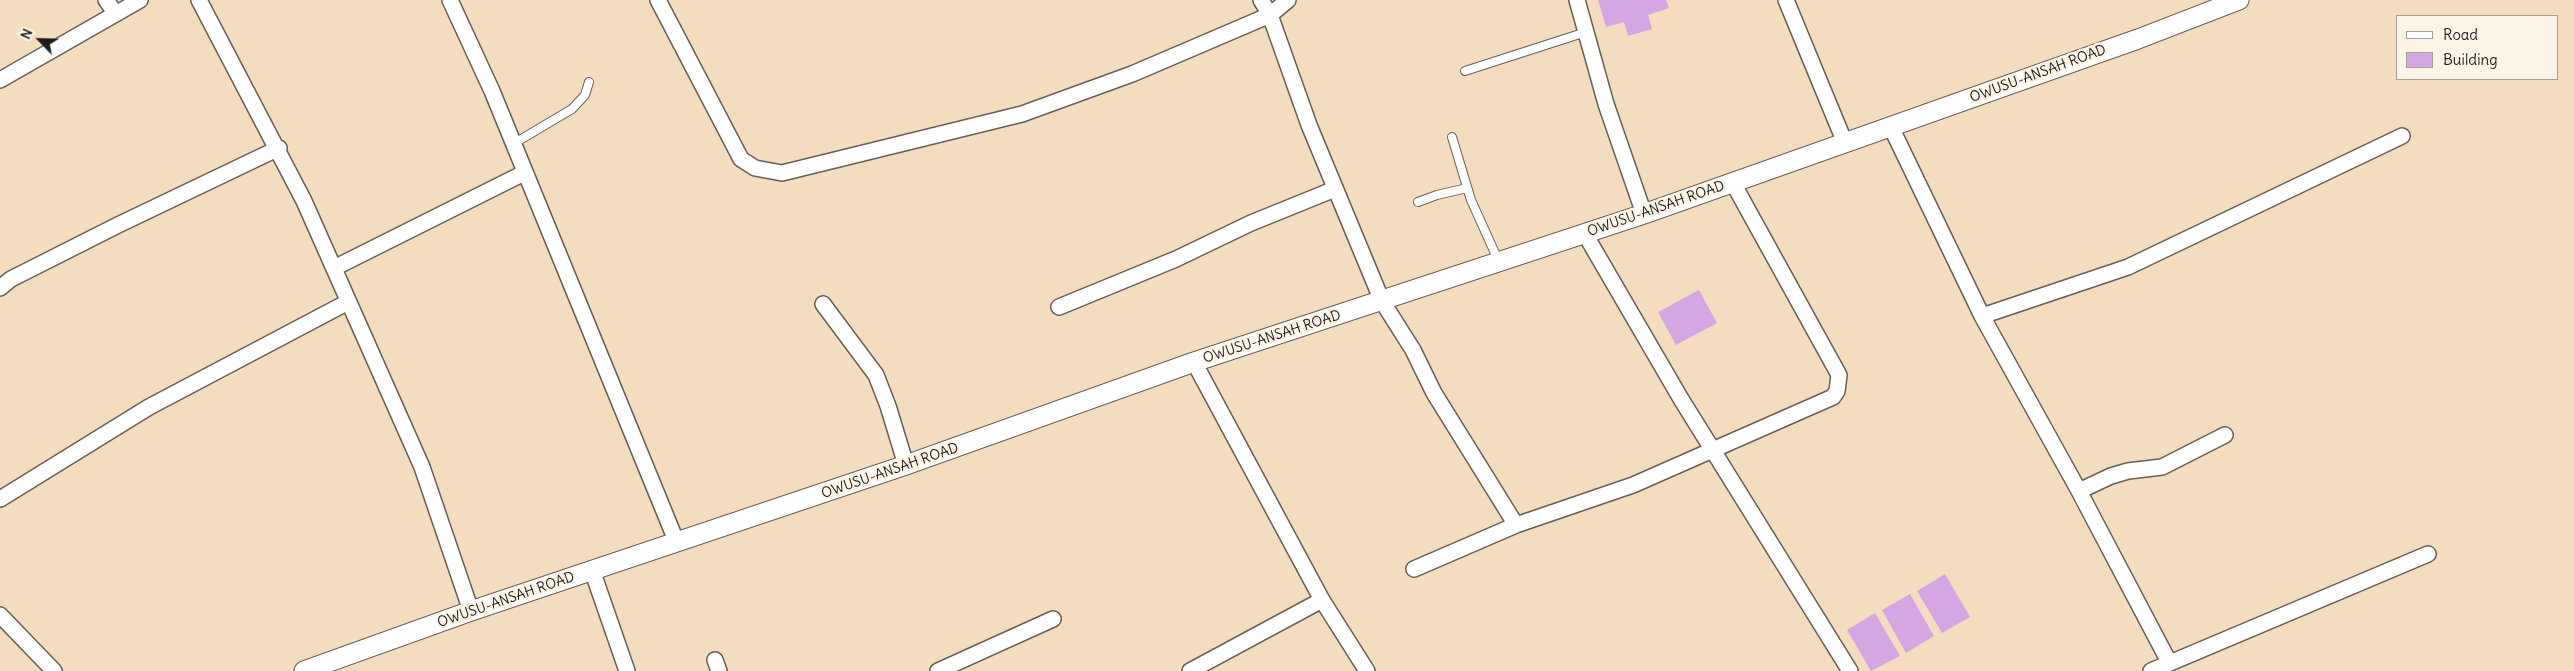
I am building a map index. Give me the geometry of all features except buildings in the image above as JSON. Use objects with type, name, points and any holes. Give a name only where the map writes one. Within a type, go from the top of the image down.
[{"type":"street","points":[[106,0],[116,14]]},
{"type":"street","points":[[0,80],[140,0]]},
{"type":"street","points":[[199,0],[278,148],[334,268],[422,467],[472,612]]},
{"type":"street","points":[[450,0],[492,91],[676,544]]},
{"type":"street","points":[[658,0],[741,158],[755,168],[782,173],[1022,114],[1132,74],[1270,15],[1288,0]]},
{"type":"street","points":[[1261,0],[1270,15],[1309,125],[1382,300],[1413,350],[1434,393],[1516,525]]},
{"type":"street","points":[[1577,0],[1606,104],[1644,214]]},
{"type":"street","points":[[1786,0],[1845,144]]},
{"type":"street","name":"OWUSU-ANSAH ROAD","points":[[304,671],[592,570],[676,544],[906,466],[1194,362],[1644,214],[1891,127],[2205,6],[2238,0]]},
{"type":"street","points":[[1891,127],[1982,316],[2079,491],[2169,662]]},
{"type":"street","points":[[1982,316],[2128,268],[2402,136]]},
{"type":"street","points":[[0,288],[11,280],[102,234],[278,148]]},
{"type":"street","points":[[334,268],[524,173]]},
{"type":"street","points":[[1414,569],[1516,525],[1633,485],[1714,451],[1833,397],[1840,383],[1839,375],[1733,183]]},
{"type":"street","points":[[1059,307],[1176,259],[1251,223],[1335,189]]},
{"type":"street","points":[[1585,234],[1714,451],[1850,671]]},
{"type":"street","points":[[0,499],[149,407],[348,302]]},
{"type":"street","points":[[823,304],[876,375],[888,406],[906,466]]},
{"type":"street","points":[[1194,362],[1322,600],[1367,671]]},
{"type":"street","points":[[2079,491],[2111,476],[2128,471],[2162,468],[2225,435]]},
{"type":"street","points":[[2152,671],[2169,662],[2428,554]]},
{"type":"street","points":[[592,570],[627,671]]},
{"type":"street","points":[[1190,671],[1322,600]]},
{"type":"street","points":[[0,615],[54,671]]},
{"type":"street","points":[[938,671],[1053,619]]},
{"type":"lane","points":[[1465,71],[1586,32]]},
{"type":"lane","points":[[513,144],[572,109],[585,95],[589,82]]},
{"type":"lane","points":[[1452,137],[1468,188],[1500,262]]},
{"type":"lane","points":[[1418,202],[1437,195],[1468,188]]}]
